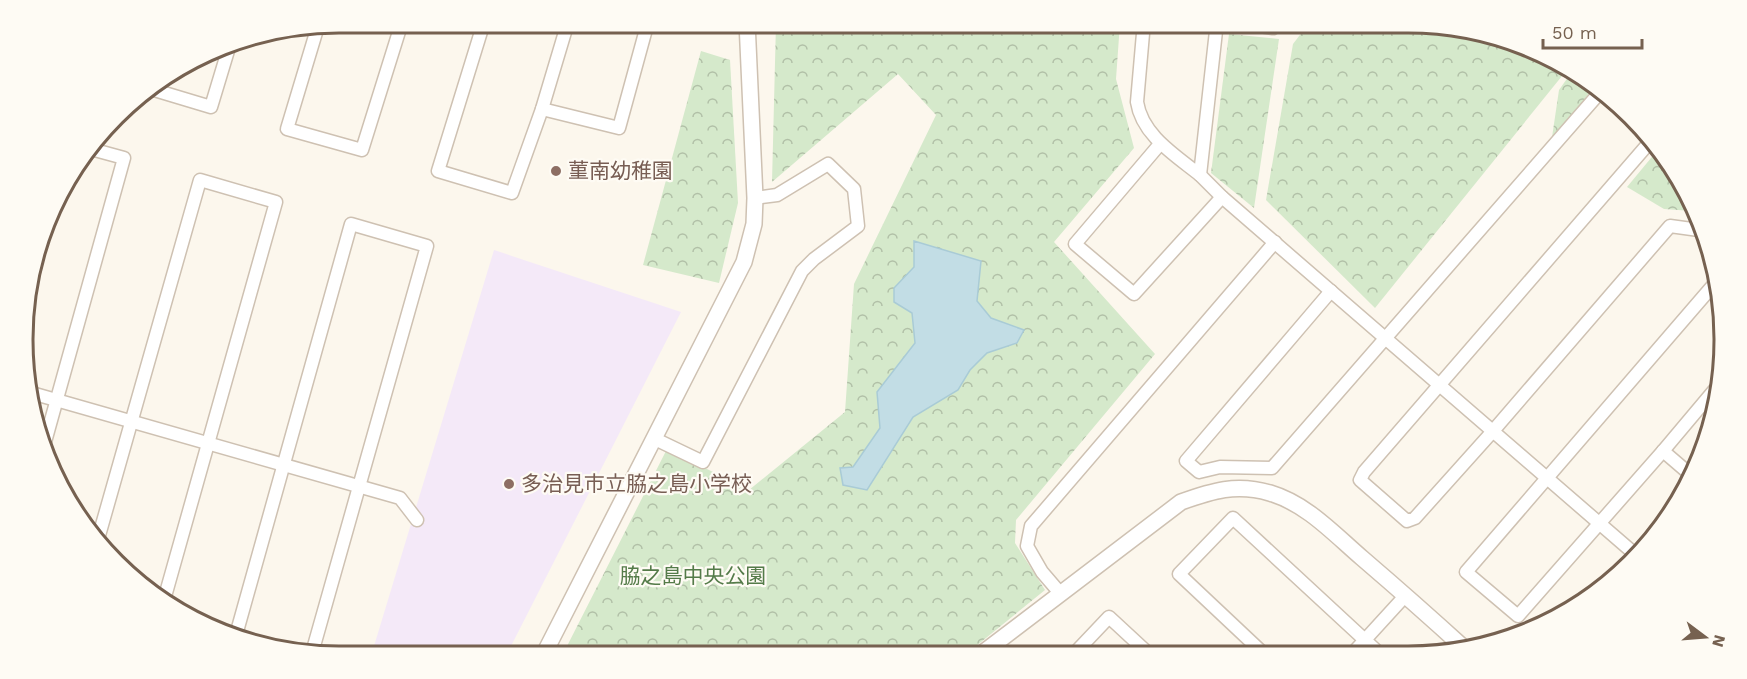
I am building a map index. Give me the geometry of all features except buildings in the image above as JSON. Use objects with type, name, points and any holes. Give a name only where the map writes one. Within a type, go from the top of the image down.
[{"type":"street","points":[[315,34],[287,129],[362,150],[399,33]]},
{"type":"street","points":[[481,33],[438,171],[512,193],[542,110],[565,33]]},
{"type":"street","points":[[542,110],[618,128],[645,33]]},
{"type":"street","points":[[548,646],[744,262],[754,225],[755,198],[748,33]]},
{"type":"street","points":[[1143,33],[1137,102],[1139,114],[1161,144],[1200,175],[1222,197],[1630,550]]},
{"type":"street","points":[[1200,175],[1216,33]]},
{"type":"street","points":[[160,91],[211,106],[227,54]]},
{"type":"street","points":[[1331,291],[1186,461],[1199,472],[1220,467],[1272,468],[1596,97]]},
{"type":"street","points":[[1161,144],[1075,244],[1134,294],[1222,197]]},
{"type":"street","points":[[1646,147],[1438,385],[1364,472],[1360,480],[1407,521],[1415,518],[1670,226],[1694,229]]},
{"type":"street","points":[[48,433],[124,158],[98,151]]},
{"type":"street","points":[[655,438],[704,462],[795,283],[814,259],[858,226],[854,189],[828,164],[777,195],[755,198]]},
{"type":"street","points":[[100,531],[200,180],[276,202],[166,592]]},
{"type":"street","points":[[238,629],[351,224],[427,246],[314,645]]},
{"type":"street","points":[[1060,593],[1042,572],[1028,546],[1031,526],[1275,242]]},
{"type":"street","points":[[1708,397],[1664,451],[1518,616],[1466,572],[1710,290]]},
{"type":"street","points":[[38,395],[400,498],[417,520]]},
{"type":"street","points":[[1664,451],[1685,469]]},
{"type":"street","points":[[992,646],[1181,502],[1212,491],[1241,488],[1270,493],[1306,510],[1457,642]]},
{"type":"street","points":[[1256,646],[1179,574],[1233,518],[1371,646]]},
{"type":"street","points":[[1359,646],[1406,596]]},
{"type":"street","points":[[1082,646],[1109,617],[1140,646]]},
{"type":"shaded area","name":"多治見市立脇之島小学校","points":[[494,250],[681,312],[511,646],[374,646]]},
{"type":"green space","name":"脇之島中央公園","points":[[776,33],[1119,33],[1116,79],[1134,148],[1054,242],[1155,354],[1016,520],[1015,543],[1045,590],[976,646],[567,646],[667,449],[749,490],[845,412],[854,284],[936,115],[898,74],[772,182]]},
{"type":"green space","points":[[1301,33],[1408,33],[1448,36],[1506,49],[1563,75],[1375,308],[1266,200],[1293,44]]},
{"type":"green space","points":[[1229,34],[1279,39],[1254,208],[1211,173]]},
{"type":"green space","points":[[701,51],[730,60],[738,203],[719,283],[643,265]]},
{"type":"green space","points":[[1567,78],[1589,93],[1551,144],[1559,90]]},
{"type":"green space","points":[[1653,156],[1673,186],[1685,211],[1664,209],[1627,187]]},
{"type":"water","points":[[914,241],[981,261],[977,301],[991,318],[1024,330],[1017,343],[987,353],[970,370],[958,390],[913,417],[867,490],[843,485],[840,468],[853,467],[880,428],[877,392],[915,343],[912,313],[894,302],[894,288],[914,267]]},
{"type":"place","name":"菫南幼稚園","points":[[556,171]]},
{"type":"place","name":"多治見市立脇之島小学校","points":[[509,484]]}]
